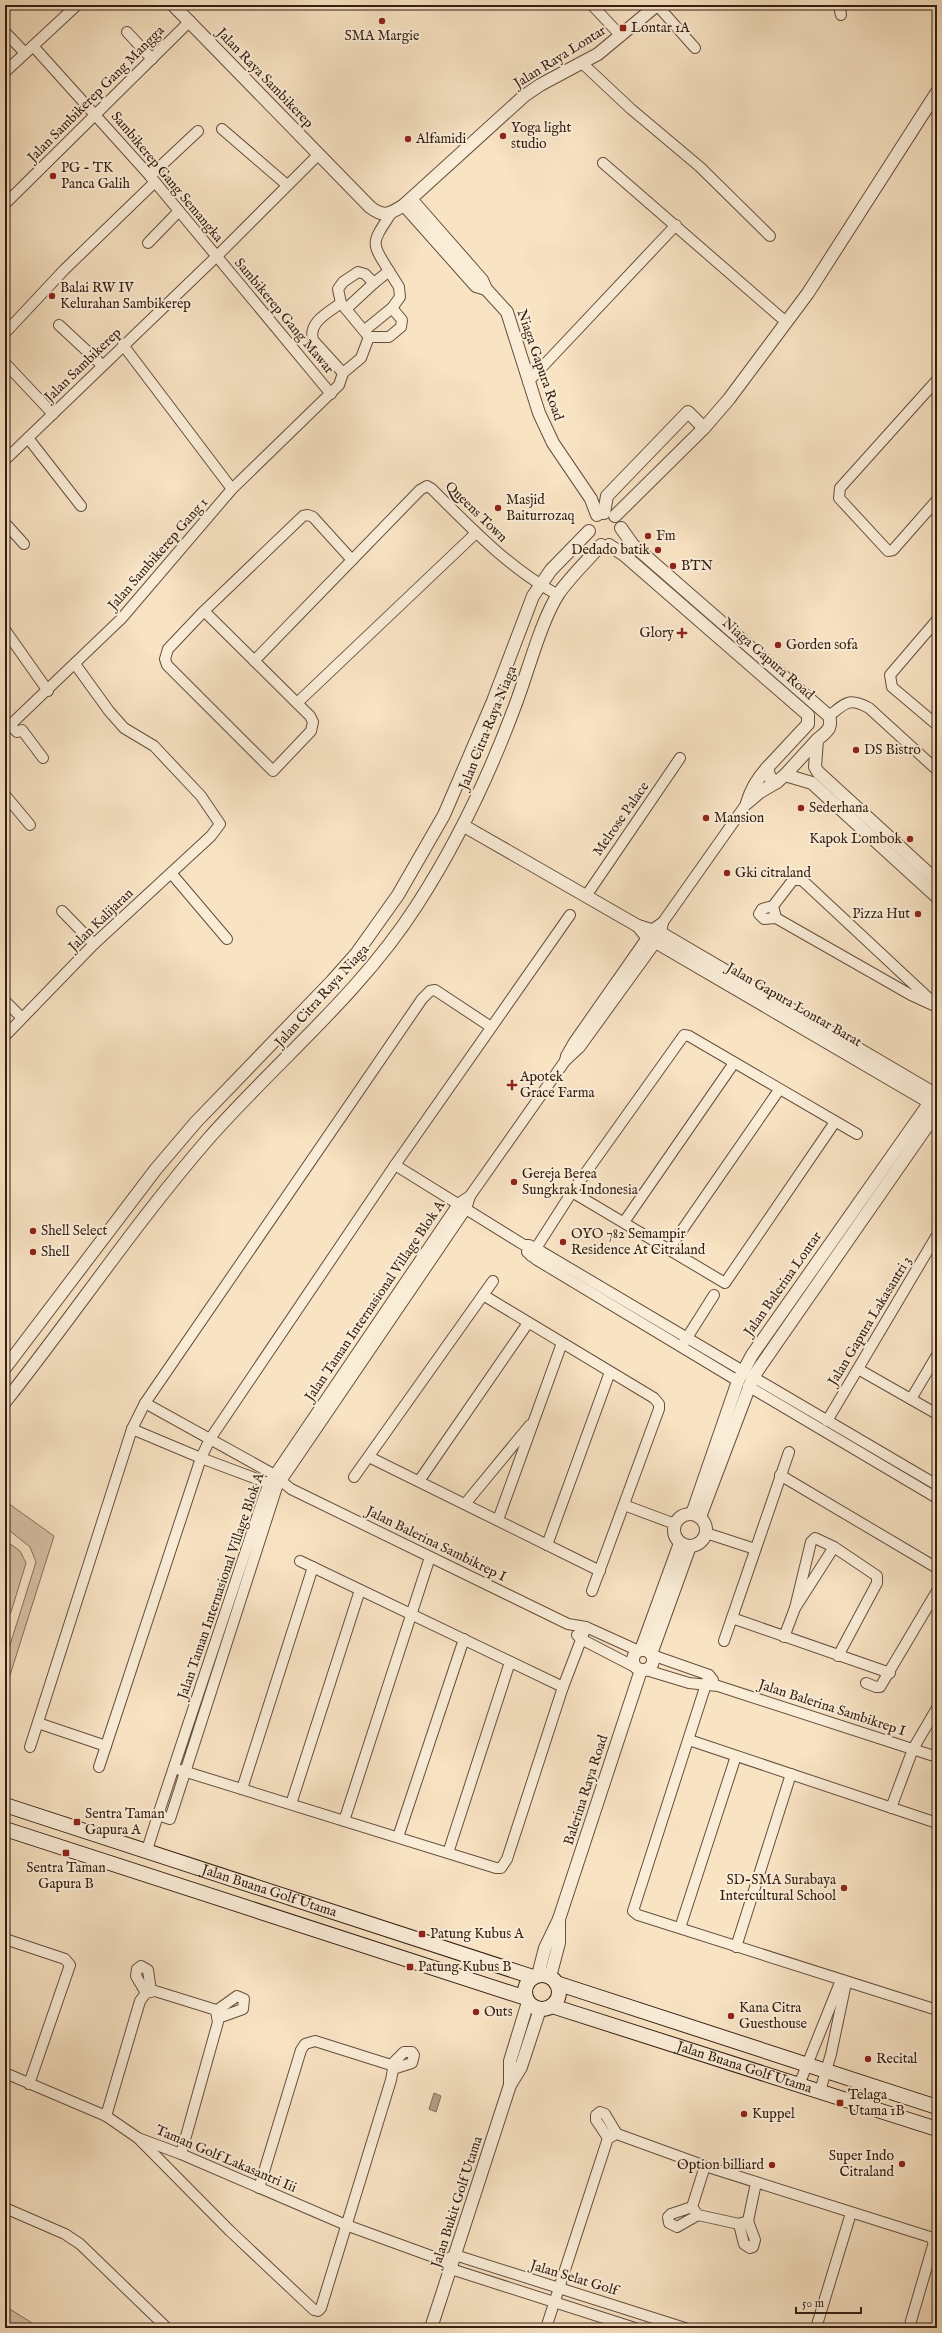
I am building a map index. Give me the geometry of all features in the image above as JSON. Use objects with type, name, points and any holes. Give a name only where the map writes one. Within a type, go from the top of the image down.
[{"type":"main road","name":"Jalan Buana Golf Utama","points":[[5,1805],[937,2106]]},
{"type":"main road","name":"Jalan Buana Golf Utama","points":[[5,1829],[537,2004],[820,2091],[937,2129]]},
{"type":"main road","points":[[544,1978],[559,1992],[537,2004],[526,1984],[544,1978]]},
{"type":"street","points":[[5,72],[77,5]]},
{"type":"street","name":"Jalan Raya Sambikerep","points":[[173,5],[318,155]]},
{"type":"street","points":[[592,5],[621,36]]},
{"type":"street","points":[[657,5],[695,48]]},
{"type":"street","name":"Jalan Raya Lontar","points":[[390,215],[408,202],[524,96],[540,85],[582,63],[621,36],[657,5]]},
{"type":"street","name":"Jalan Sambikerep Gang Mangga","points":[[5,204],[190,21]]},
{"type":"street","points":[[5,32],[25,54]]},
{"type":"street","points":[[127,32],[152,59]]},
{"type":"street","name":"Sambikerep Gang Semangka","points":[[33,46],[153,179],[216,257]]},
{"type":"street","points":[[582,63],[631,110],[700,167],[770,236]]},
{"type":"street","points":[[605,515],[621,528],[618,539],[605,545],[592,540],[589,531],[591,522],[605,515],[704,428],[786,322],[840,246],[937,92]]},
{"type":"street","points":[[222,129],[287,185]]},
{"type":"street","points":[[5,333],[198,131]]},
{"type":"street","points":[[318,155],[377,213],[390,215],[377,234],[375,244],[377,252],[390,271],[401,292],[400,297],[392,308],[367,333],[361,358],[343,373],[313,340],[312,335],[316,322],[343,306],[390,271]]},
{"type":"street","name":"Jalan Sambikerep","points":[[5,460],[102,365],[216,257],[318,155]]},
{"type":"street","points":[[604,163],[786,322]]},
{"type":"street","name":"Niaga Gapura Road","points":[[408,202],[476,286],[486,290],[507,312],[528,382],[553,443],[591,499],[605,515]]},
{"type":"street","points":[[148,243],[179,211]]},
{"type":"street","points":[[528,382],[676,225]]},
{"type":"street","name":"Sambikerep Gang Mawar","points":[[216,257],[331,394]]},
{"type":"street","points":[[374,283],[365,274],[358,272],[340,285],[338,293],[343,306],[367,333],[389,337],[402,327],[402,320],[392,308]]},
{"type":"street","points":[[59,325],[102,365]]},
{"type":"street","points":[[123,345],[232,489]]},
{"type":"street","points":[[5,363],[52,414]]},
{"type":"street","name":"Jalan Sambikerep Gang 1","points":[[7,727],[48,691],[143,596],[232,489],[331,394],[341,382],[343,373]]},
{"type":"street","points":[[937,380],[840,488],[838,493],[839,498],[888,551],[893,550],[937,500]]},
{"type":"street","points":[[605,515],[608,496],[688,412],[704,428]]},
{"type":"street","points":[[28,438],[80,506]]},
{"type":"street","name":"Queens Town","points":[[352,560],[420,490],[427,486],[432,488],[476,533],[513,567],[539,584],[558,594]]},
{"type":"street","points":[[204,611],[310,716],[313,722],[311,731],[273,771],[167,665],[165,659],[168,649],[204,611],[303,516],[308,515],[313,517],[352,560],[254,660]]},
{"type":"street","points":[[5,523],[24,544]]},
{"type":"street","name":"Niaga Gapura Road","points":[[621,528],[633,545],[829,716]]},
{"type":"street","name":"Jalan Citra Raya Niaga","points":[[5,1368],[156,1169],[196,1122],[332,981],[356,954],[398,895],[444,815],[493,701],[526,612],[539,584],[589,531]]},
{"type":"street","points":[[297,703],[476,533]]},
{"type":"street","name":"Niaga Gapura Road","points":[[605,545],[624,555],[808,715],[808,724],[754,784],[747,803]]},
{"type":"street","name":"Jalan Citra Raya Niaga","points":[[5,1402],[56,1338],[174,1181],[202,1148],[373,966],[415,908],[464,826],[514,708],[558,594],[605,545]]},
{"type":"street","points":[[937,620],[890,675],[892,687],[937,725]]},
{"type":"street","points":[[5,630],[48,691]]},
{"type":"street","name":"Jalan Kalijaran","points":[[5,1036],[21,1017],[94,944],[219,826],[219,820],[201,796],[154,746],[124,728],[109,711],[75,664]]},
{"type":"street","points":[[493,701],[514,708]]},
{"type":"street","points":[[747,803],[781,778],[817,740],[830,729],[831,724],[829,716],[846,703],[857,702],[869,708],[937,770]]},
{"type":"street","points":[[7,727],[17,732],[22,730],[42,758]]},
{"type":"street","points":[[817,740],[815,766],[818,772],[937,881]]},
{"type":"street","name":"Melrose Palace","points":[[586,896],[680,758]]},
{"type":"street","points":[[767,768],[770,778],[804,779],[817,786],[937,897]]},
{"type":"street","points":[[5,795],[30,825]]},
{"type":"street","name":"Jalan Taman Internasional Village Blok A","points":[[146,1850],[217,1637],[275,1481],[462,1207],[565,1061],[580,1047],[656,933],[747,803]]},
{"type":"street","name":"Jalan Gapura Lontar Barat","points":[[464,826],[638,926],[656,933],[936,1100]]},
{"type":"street","points":[[170,873],[227,939]]},
{"type":"street","points":[[793,880],[802,880],[937,1006],[911,995],[776,918],[764,919],[759,914],[762,909],[773,906],[793,880]]},
{"type":"street","points":[[773,906],[776,918]]},
{"type":"street","points":[[62,911],[94,944]]},
{"type":"street","points":[[99,1767],[201,1458],[210,1439],[395,1165],[570,916]]},
{"type":"street","points":[[356,954],[373,966]]},
{"type":"street","points":[[30,1747],[132,1429],[145,1403],[422,1000],[430,991],[434,990],[491,1027]]},
{"type":"street","points":[[5,1002],[21,1017]]},
{"type":"street","points":[[533,1253],[572,1192],[682,1036],[689,1036],[779,1090],[857,1134]]},
{"type":"street","points":[[624,1222],[734,1063]]},
{"type":"street","points":[[669,1249],[779,1090]]},
{"type":"street","name":"Jalan Balerina Lontar","points":[[696,1515],[745,1379],[772,1324],[936,1100]]},
{"type":"street","name":"Jalan Balerina Lontar","points":[[745,1379],[783,1331],[936,1100]]},
{"type":"street","points":[[572,1192],[725,1282],[835,1122]]},
{"type":"street","points":[[395,1165],[524,1245],[529,1245],[533,1253],[684,1342],[861,1453],[937,1498]]},
{"type":"street","name":"Jalan Gapura Lakasantri 3","points":[[827,1421],[937,1235]]},
{"type":"street","points":[[354,1477],[370,1457],[493,1281]]},
{"type":"street","points":[[483,1295],[654,1398],[659,1407],[592,1591]]},
{"type":"street","points":[[684,1342],[714,1295]]},
{"type":"street","points":[[419,1481],[528,1323]]},
{"type":"street","points":[[772,1324],[783,1331]]},
{"type":"street","points":[[38,1326],[56,1338]]},
{"type":"street","points":[[498,1520],[562,1343]]},
{"type":"street","points":[[911,1399],[937,1355]]},
{"type":"street","points":[[858,1369],[937,1414]]},
{"type":"street","points":[[547,1545],[610,1372]]},
{"type":"street","points":[[745,1379],[827,1421],[937,1485]]},
{"type":"street","name":"Jalan Balerina Sambikrep I","points":[[145,1403],[210,1439],[275,1481],[568,1624],[586,1627],[646,1653],[709,1675]]},
{"type":"street","points":[[465,1504],[535,1419]]},
{"type":"street","name":"Jalan Balerina Sambikrep I","points":[[132,1429],[201,1458],[275,1481]]},
{"type":"street","points":[[861,1453],[866,1444]]},
{"type":"street","points":[[724,1641],[789,1452]]},
{"type":"street","points":[[370,1457],[600,1572]]},
{"type":"street","points":[[780,1475],[937,1568]]},
{"type":"street","name":"Jalan Taman Internasional Village Blok A","points":[[158,1815],[170,1819],[228,1639],[275,1481]]},
{"type":"street","points":[[624,1505],[675,1524]]},
{"type":"street","points":[[685,1514],[696,1515],[705,1524],[706,1533],[701,1542],[685,1545],[674,1534],[675,1524],[685,1514]]},
{"type":"street","points":[[706,1533],[755,1549]]},
{"type":"street","points":[[784,1637],[795,1608],[811,1542],[815,1538],[834,1547],[875,1573],[878,1579],[838,1656]]},
{"type":"street","points":[[646,1653],[685,1545]]},
{"type":"street","points":[[795,1608],[834,1547]]},
{"type":"street","points":[[344,1821],[430,1556]]},
{"type":"street","points":[[300,1561],[563,1687]]},
{"type":"street","points":[[242,1789],[313,1567]]},
{"type":"street","points":[[291,1804],[360,1590]]},
{"type":"street","points":[[866,1683],[879,1688],[890,1673],[937,1591]]},
{"type":"street","points":[[732,1618],[890,1673]]},
{"type":"street","name":"Jalan Balerina Sambikrep I","points":[[568,1624],[581,1639],[641,1669],[706,1686],[718,1686],[937,1757]]},
{"type":"street","points":[[174,1768],[496,1868],[505,1864],[563,1687],[586,1627]]},
{"type":"street","points":[[217,1637],[228,1639]]},
{"type":"street","points":[[398,1838],[464,1639]]},
{"type":"street","points":[[646,1653],[653,1662],[641,1669],[634,1657],[646,1653]]},
{"type":"street","points":[[448,1853],[510,1662]]},
{"type":"street","name":"Balerina Raya Road","points":[[544,1978],[545,1948],[559,1919],[641,1669]]},
{"type":"street","points":[[709,1675],[718,1686]]},
{"type":"street","points":[[709,1675],[633,1908],[635,1914],[916,2005],[937,2010]]},
{"type":"street","points":[[891,1808],[913,1749],[937,1708]]},
{"type":"street","points":[[38,1723],[106,1746]]},
{"type":"street","points":[[689,1740],[937,1823]]},
{"type":"street","points":[[680,1928],[736,1756]]},
{"type":"street","points":[[736,1947],[792,1774]]},
{"type":"street","points":[[5,1940],[65,1959],[70,1965],[29,2084]]},
{"type":"street","points":[[799,2085],[806,2064],[843,1981]]},
{"type":"street","points":[[820,2091],[827,2071],[843,1981]]},
{"type":"street","points":[[106,2116],[140,2001],[148,1992],[209,2007],[217,2015],[181,2154]]},
{"type":"street","name":"Jalan Bukit Golf Utama","points":[[431,2328],[510,2085],[521,2067],[537,2004]]},
{"type":"street","points":[[138,2138],[230,2231],[314,2310],[318,2311],[321,2308],[392,2067],[316,2041],[305,2044],[259,2188]]},
{"type":"street","name":"Taman Golf Lakasantri Iii","points":[[5,2073],[106,2116],[138,2138],[181,2154],[346,2225],[442,2260],[451,2269]]},
{"type":"street","points":[[546,2328],[613,2136],[933,2239],[932,2250],[909,2328]]},
{"type":"street","points":[[705,2166],[695,2211],[743,2223],[756,2183]]},
{"type":"street","points":[[5,2208],[65,2234],[80,2244],[168,2328]]},
{"type":"street","points":[[816,2328],[851,2213]]},
{"type":"street","points":[[442,2260],[455,2256]]},
{"type":"street","name":"Jalan Selat Golf","points":[[455,2256],[685,2328]]},
{"type":"street","name":"Jalan Selat Golf","points":[[451,2269],[635,2328]]},
{"type":"shaded area","points":[[5,1501],[54,1536],[5,1691],[5,1661],[36,1562],[30,1547],[5,1527]]},
{"type":"shaded area","points":[[5,1540],[20,1551],[26,1563],[11,1612],[8,1616],[6,1616],[10,1603],[5,1601]]},
{"type":"shaded area","points":[[434,2093],[441,2096],[436,2112],[429,2109]]},
{"type":"shaded area","points":[[5,2306],[40,2328],[5,2328]]},
{"type":"place","name":"SMA Margie","points":[[382,21]]},
{"type":"place","name":"Lontar 1A","points":[[623,28]]},
{"type":"place","name":"Yoga light studio","points":[[503,136]]},
{"type":"place","name":"Alfamidi","points":[[408,139]]},
{"type":"place","name":"PG - TK Panca Galih","points":[[53,176]]},
{"type":"place","name":"Balai RW IV Kelurahan Sambikerep","points":[[52,296]]},
{"type":"place","name":"Masjid Baiturrozaq","points":[[498,508]]},
{"type":"place","name":"Fm","points":[[648,536]]},
{"type":"place","name":"Dedado batik","points":[[658,550]]},
{"type":"place","name":"BTN","points":[[673,566]]},
{"type":"place","name":"Glory","points":[[682,633]]},
{"type":"place","name":"Gorden sofa","points":[[778,645]]},
{"type":"place","name":"DS Bistro","points":[[856,750]]},
{"type":"place","name":"Sederhana","points":[[801,808]]},
{"type":"place","name":"Mansion","points":[[706,818]]},
{"type":"place","name":"Kapok Lombok","points":[[910,839]]},
{"type":"place","name":"Gki citraland","points":[[727,873]]},
{"type":"place","name":"Pizza Hut","points":[[918,914]]},
{"type":"place","name":"Apotek Grace Farma","points":[[512,1085]]},
{"type":"place","name":"Gereja Berea Sungkrak Indonesia","points":[[514,1182]]},
{"type":"place","name":"Shell Select","points":[[33,1231]]},
{"type":"place","name":"OYO 782 Semampir Residence At Citraland","points":[[563,1242]]},
{"type":"place","name":"Shell","points":[[33,1252]]},
{"type":"place","name":"Sentra Taman Gapura A","points":[[77,1822]]},
{"type":"place","name":"Sentra Taman Gapura B","points":[[66,1853]]},
{"type":"place","name":"SD-SMA Surabaya Intercultural School","points":[[844,1888]]},
{"type":"place","name":"Patung Kubus A","points":[[422,1934]]},
{"type":"place","name":"Patung Kubus B","points":[[410,1967]]},
{"type":"place","name":"Outs","points":[[476,2012]]},
{"type":"place","name":"Kana Citra Guesthouse","points":[[731,2016]]},
{"type":"place","name":"Recital","points":[[868,2059]]},
{"type":"place","name":"Telaga Utama 1B","points":[[840,2103]]},
{"type":"place","name":"Kuppel","points":[[744,2114]]},
{"type":"place","name":"Super Indo Citraland","points":[[902,2164]]},
{"type":"place","name":"Option billiard","points":[[772,2165]]}]
